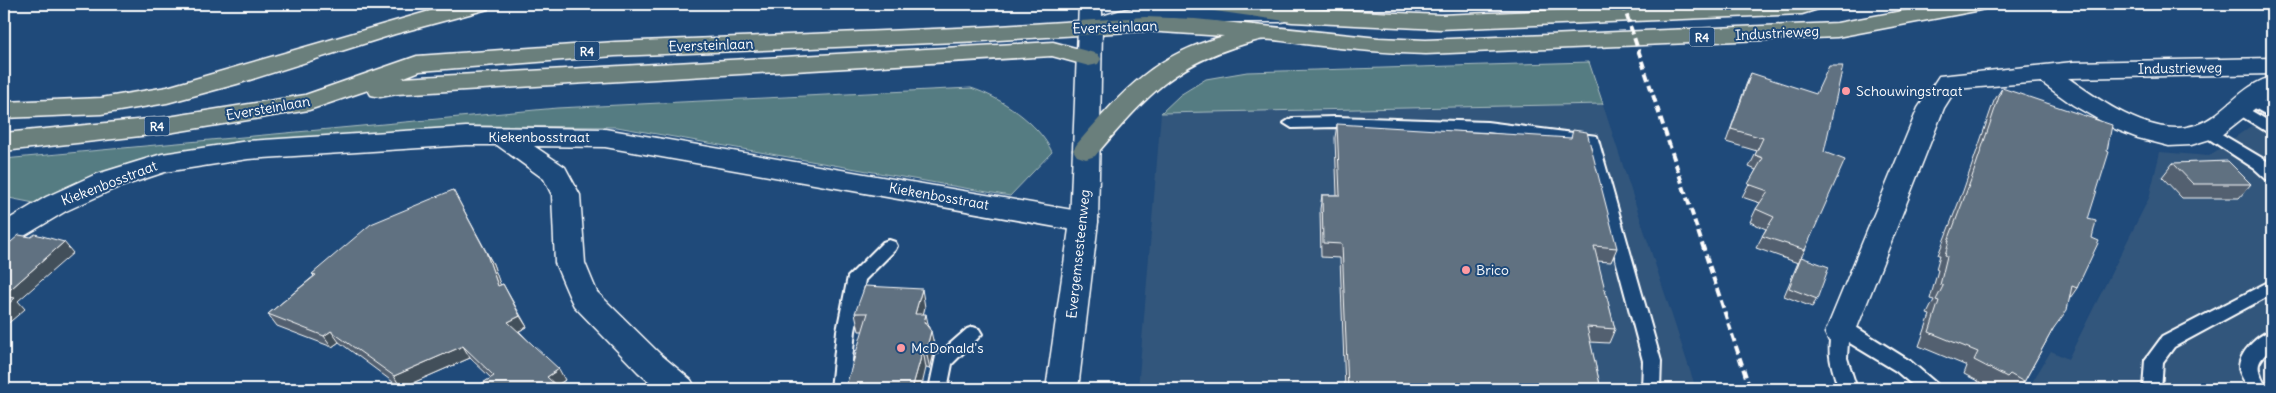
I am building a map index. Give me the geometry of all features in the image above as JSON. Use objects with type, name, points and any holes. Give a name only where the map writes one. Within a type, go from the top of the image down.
[{"type":"highway","name":"R4","points":[[4,110],[101,106],[167,95],[228,79],[387,29],[480,4]]},
{"type":"highway","name":"R4","points":[[1215,4],[1292,15]]},
{"type":"highway","name":"Industrieweg","points":[[1292,15],[1440,22],[1552,19],[1802,7],[1810,4]]},
{"type":"highway","name":"Industrieweg","points":[[1426,47],[1837,30],[1976,4]]},
{"type":"highway","name":"Eversteinlaan","points":[[4,142],[168,125],[309,102],[417,64],[1091,16],[1145,24],[1195,26],[1379,45],[1426,47]]},
{"type":"highway","points":[[1086,150],[1139,90],[1161,73],[1191,55],[1259,33]]},
{"type":"highway","points":[[309,102],[397,86],[1044,49],[1054,49],[1089,59]]},
{"type":"street","points":[[1250,4],[1292,15]]},
{"type":"street","points":[[1091,16],[1133,13],[1292,15]]},
{"type":"street","name":"Evergemsesteenweg","points":[[1062,389],[1084,222],[1091,16]]},
{"type":"street","name":"Industrieweg","points":[[2047,75],[2073,70],[2262,89]]},
{"type":"street","points":[[1841,329],[1928,116],[1939,93],[1948,82],[2047,75],[2094,109],[2144,131],[2171,136],[2194,136],[2208,131],[2262,89]]},
{"type":"street","name":"Kiekenbosstraat","points":[[4,235],[56,204],[104,182],[162,162],[248,150],[466,136],[605,138],[1084,222]]},
{"type":"street","points":[[503,137],[555,173],[566,195],[570,262],[585,298],[649,363],[680,389]]},
{"type":"lane","points":[[2262,89],[2272,113]]},
{"type":"lane","points":[[2262,89],[2272,130]]},
{"type":"lane","points":[[1292,123],[1336,122],[1487,127],[1592,140],[1652,361],[1651,389]]},
{"type":"lane","points":[[2208,131],[2261,165],[2272,175]]},
{"type":"lane","points":[[840,389],[846,331],[857,277],[889,246]]},
{"type":"lane","points":[[2152,389],[2154,360],[2168,342],[2272,286]]},
{"type":"lane","points":[[1848,389],[1838,358],[1841,329],[1903,366],[1930,389]]},
{"type":"lane","points":[[938,389],[943,362],[973,334]]},
{"type":"lane","points":[[2258,389],[2248,369],[2252,356],[2272,337]]},
{"type":"shaded area","points":[[1589,62],[1696,389],[1138,389],[1161,113],[1180,95],[1207,78],[1247,72]]},
{"type":"shaded area","points":[[2272,111],[2272,389],[2028,389],[2051,351],[2068,359],[2149,198],[2160,152],[2209,156]]},
{"type":"green space","points":[[1589,62],[1603,104],[1161,113],[1180,95],[1206,79],[1247,72]]},
{"type":"green space","points":[[971,88],[994,98],[1018,113],[1038,131],[1052,152],[1010,196],[617,127],[476,126],[289,141],[174,154],[39,204],[4,197],[4,159],[557,108]]},
{"type":"building","points":[[1829,66],[1843,66],[1824,152],[1845,160],[1805,250],[1762,236],[1774,217],[1756,209],[1768,191],[1748,184],[1763,158],[1755,155],[1763,138],[1731,129],[1751,73],[1816,94]]},
{"type":"building","points":[[2002,88],[2112,125],[2107,151],[2109,152],[2088,219],[2096,221],[2092,238],[2099,241],[2077,288],[2072,286],[2067,310],[2053,329],[2024,382],[2010,374],[2007,377],[1974,360],[1978,352],[1929,332],[1939,301],[1936,300],[1943,286],[1940,285],[1947,256],[1945,255],[1948,241]]},
{"type":"building","name":"Brico","points":[[1337,124],[1571,138],[1573,130],[1587,132],[1617,248],[1594,246],[1615,329],[1587,327],[1601,389],[1348,389],[1342,244],[1323,243],[1322,195],[1340,195]]},
{"type":"building","points":[[2228,161],[2251,184],[2193,184],[2173,163]]},
{"type":"building","points":[[453,190],[486,252],[498,286],[503,284],[520,316],[508,322],[559,369],[547,377],[560,389],[481,389],[478,386],[494,376],[463,346],[394,376],[331,331],[324,336],[268,314],[316,275],[312,274],[371,224]]},
{"type":"building","points":[[35,234],[64,242],[4,295],[4,248],[19,235],[31,237]]},
{"type":"building","points":[[1801,257],[1829,267],[1817,299],[1789,288]]},
{"type":"building","name":"McDonald's","points":[[865,286],[922,289],[915,314],[926,314],[924,322],[931,331],[926,351],[923,350],[912,389],[845,389],[868,313],[855,313]]},
{"type":"building","points":[[4,296],[15,298],[4,308]]},
{"type":"railway","points":[[1623,4],[1750,389]]},
{"type":"place","name":"Schouwingstraat","points":[[1846,91]]},
{"type":"place","name":"Brico","points":[[1466,270]]},
{"type":"place","name":"McDonald's","points":[[901,348]]}]
